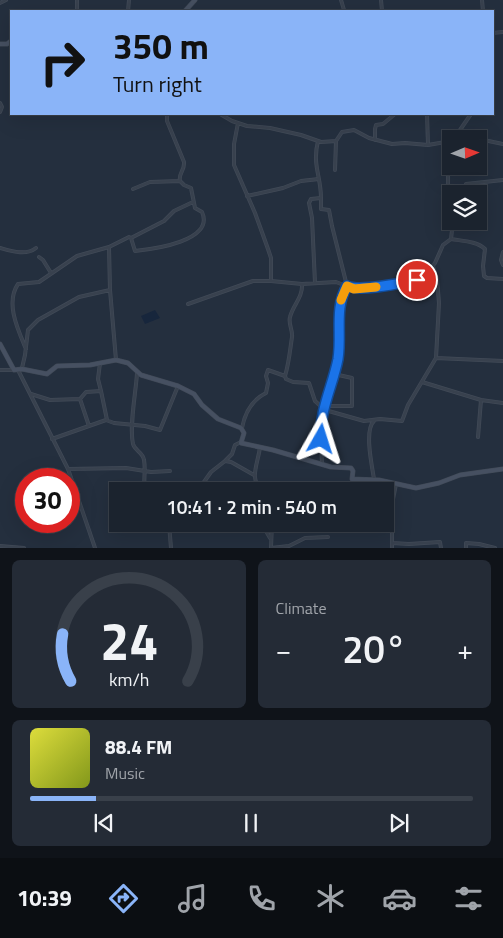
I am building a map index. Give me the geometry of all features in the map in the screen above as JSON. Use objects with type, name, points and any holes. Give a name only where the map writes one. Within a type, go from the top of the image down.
[{"type":"main road","points":[[186,10],[195,0]]},
{"type":"main road","points":[[0,344],[18,370],[46,374],[57,366],[90,365],[116,360],[128,363],[137,373],[178,386],[194,394],[202,405],[218,419],[242,429],[244,433],[241,443],[322,464],[351,468],[353,471],[352,479],[374,480],[416,488],[460,476],[503,469]]},
{"type":"street","points":[[0,3],[6,0]]},
{"type":"street","points":[[0,103],[2,107],[0,112]]},
{"type":"street","points":[[132,238],[133,248],[137,251],[165,247],[192,237],[204,222],[202,212],[194,208],[191,188],[180,181],[179,176],[184,168],[184,162],[166,115]]},
{"type":"street","points":[[222,115],[238,123],[301,135],[318,141],[336,141]]},
{"type":"street","points":[[375,140],[374,129],[376,125],[383,124],[393,115]]},
{"type":"street","points":[[426,115],[428,145]]},
{"type":"street","points":[[460,130],[470,115]]},
{"type":"street","points":[[238,123],[234,144],[234,165],[270,258],[271,280]]},
{"type":"street","points":[[335,170],[336,141],[342,132],[350,130],[375,140],[392,144],[428,145],[442,143]]},
{"type":"street","points":[[318,141],[314,158],[321,188],[321,208],[329,210],[347,286],[340,303],[338,358],[320,426],[322,464]]},
{"type":"street","points":[[488,141],[503,144]]},
{"type":"street","points":[[247,196],[283,188],[301,181],[319,179]]},
{"type":"street","points":[[466,185],[503,180]]},
{"type":"street","points":[[133,189],[150,182],[180,181]]},
{"type":"street","points":[[315,283],[309,203],[311,199],[321,198]]},
{"type":"street","points":[[26,349],[15,318],[13,297],[18,284],[39,282],[77,256],[109,247],[128,237],[132,238],[164,221],[174,211],[193,202]]},
{"type":"street","points":[[188,304],[253,281],[271,280],[302,284],[336,282],[354,289],[417,280],[433,266],[443,245],[451,239],[452,230]]},
{"type":"street","points":[[451,239],[482,246],[485,249],[482,266],[484,276],[487,278],[503,279]]},
{"type":"street","points":[[109,247],[110,290],[116,360]]},
{"type":"street","points":[[0,248],[26,252],[31,252],[36,248]]},
{"type":"street","points":[[503,252],[501,260],[503,265]]},
{"type":"street","points":[[39,257],[51,273]]},
{"type":"street","points":[[242,429],[249,406],[258,397],[266,393],[268,370],[286,376],[286,379],[290,381],[309,383],[315,400],[325,410],[364,421],[380,419],[402,421],[408,405],[436,358],[439,303],[437,279],[433,266]]},
{"type":"street","points":[[286,376],[292,336],[289,324],[290,318],[303,288],[302,284]]},
{"type":"street","points":[[68,468],[52,440],[18,370],[26,349],[28,330],[38,320],[79,297],[110,290]]},
{"type":"street","points":[[436,358],[503,361]]},
{"type":"street","points":[[100,363],[98,379],[107,420]]},
{"type":"street","points":[[0,370],[18,370]]},
{"type":"street","points":[[137,373],[133,443],[134,448],[144,458],[145,482]]},
{"type":"street","points":[[326,406],[352,406],[352,378],[334,374]]},
{"type":"street","points":[[422,382],[481,400],[503,403]]},
{"type":"street","points":[[52,440],[107,420],[114,423],[145,426],[160,430],[178,386]]},
{"type":"street","points":[[31,394],[50,400],[80,399],[86,392],[101,391]]},
{"type":"street","points":[[80,399],[89,426]]},
{"type":"street","points":[[478,437],[481,400]]},
{"type":"street","points":[[374,480],[369,431],[375,420]]},
{"type":"street","points":[[204,482],[211,472],[232,454],[235,445],[241,442]]},
{"type":"street","points":[[256,482],[254,475],[260,447]]},
{"type":"street","points":[[224,462],[231,462],[254,475]]},
{"type":"street","points":[[80,468],[126,468],[151,472],[170,471]]},
{"type":"street","points":[[392,548],[392,504],[396,484]]},
{"type":"street","points":[[80,504],[95,548]]},
{"type":"street","points":[[170,532],[171,548]]},
{"type":"street","points":[[266,532],[271,540]]},
{"type":"street","points":[[272,532],[271,548],[295,546],[305,538],[328,537]]},
{"type":"street","points":[[392,543],[440,542],[442,548]]},
{"type":"street","points":[[466,548],[466,543],[495,548]]},
{"type":"street","points":[[0,546],[24,548]]},
{"type":"water","points":[[155,310],[160,318],[145,324],[141,316]]},
{"type":"slow traffic","points":[[341,300],[347,286],[354,289],[376,287]]},
{"type":"route","points":[[321,439],[320,426],[338,358],[339,312],[342,294],[347,286],[354,289],[417,280]]}]
